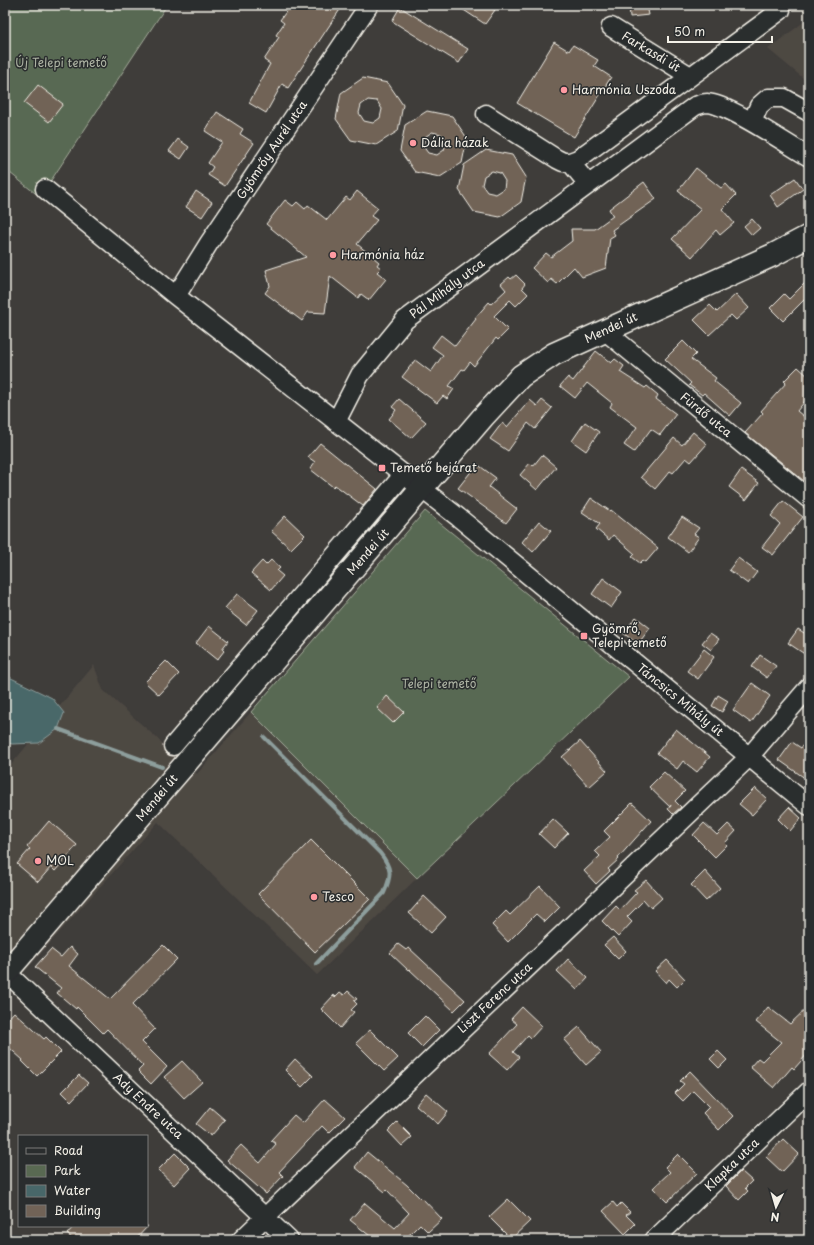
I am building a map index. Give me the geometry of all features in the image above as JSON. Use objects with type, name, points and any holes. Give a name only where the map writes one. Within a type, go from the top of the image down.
[{"type":"main road","name":"Mendei út","points":[[6,973],[483,417],[521,376],[554,354],[604,330],[774,255],[809,236]]},
{"type":"street","name":"Gyömrőy Aurél utca","points":[[176,296],[209,243],[369,5]]},
{"type":"street","points":[[486,114],[557,159],[563,162],[576,160],[781,10],[773,5]]},
{"type":"street","name":"Farkasdi út","points":[[611,27],[690,76]]},
{"type":"street","points":[[809,112],[784,98],[768,98],[759,106],[752,122],[809,158]]},
{"type":"street","points":[[658,100],[675,121]]},
{"type":"street","name":"Pál Mihály utca","points":[[336,422],[360,376],[405,320],[675,121],[701,104],[716,105],[752,122]]},
{"type":"street","points":[[570,162],[588,184]]},
{"type":"street","name":"Táncsics Mihály út","points":[[45,189],[176,296],[404,474],[809,806]]},
{"type":"street","name":"Fürdő utca","points":[[604,330],[809,499]]},
{"type":"street","name":"Mendei út","points":[[173,746],[404,474]]},
{"type":"street","name":"Liszt Ferenc utca","points":[[241,1240],[750,757],[809,687]]},
{"type":"street","name":"Ady Endre utca","points":[[6,973],[289,1240]]},
{"type":"street","name":"Klapka utca","points":[[654,1240],[809,1091]]},
{"type":"shaded area","points":[[809,18],[809,83],[768,49]]},
{"type":"shaded area","points":[[94,665],[103,690],[197,774],[251,712],[417,878],[317,975],[158,822],[24,972],[5,957],[5,772]]},
{"type":"green space","name":"Új Telepi temető","points":[[5,5],[167,5],[40,197],[5,169]]},
{"type":"green space","name":"Telepi temető","points":[[425,511],[629,677],[417,878],[251,712]]},
{"type":"water","points":[[5,675],[52,698],[64,713],[58,729],[39,743],[12,744],[5,742]]},
{"type":"building","points":[[291,5],[343,5],[288,88],[282,84],[266,113],[249,103],[270,64],[264,60],[279,37],[276,35],[284,23],[280,20]]},
{"type":"building","points":[[456,5],[488,5],[495,10],[485,24]]},
{"type":"building","points":[[629,5],[647,5],[649,15],[630,17]]},
{"type":"building","points":[[400,7],[468,49],[459,63],[392,21]]},
{"type":"building","name":"Harmónia Uszoda","points":[[554,42],[569,51],[573,45],[598,60],[594,66],[611,77],[574,137],[517,103]]},
{"type":"building","points":[[363,78],[388,83],[403,105],[398,131],[376,145],[351,140],[336,119],[341,93]],"holes":[[[368,100],[377,101],[382,109],[380,118],[373,123],[364,121],[359,113],[361,105]]]},
{"type":"building","points":[[38,85],[63,104],[49,122],[24,103]]},
{"type":"building","name":"Dália házak","points":[[427,111],[452,116],[467,138],[462,163],[440,177],[415,172],[400,151],[405,125]],"holes":[[[432,132],[441,134],[446,141],[444,150],[437,155],[428,153],[423,146],[425,137]]]},
{"type":"building","points":[[217,112],[243,129],[240,134],[254,143],[225,186],[208,175],[213,167],[208,163],[222,142],[205,131]]},
{"type":"building","points":[[178,139],[189,147],[181,159],[169,151]]},
{"type":"building","points":[[486,150],[512,155],[526,177],[521,202],[500,217],[474,212],[459,190],[464,165]],"holes":[[[492,171],[500,173],[505,181],[504,189],[496,194],[487,192],[482,185],[484,176]]]},
{"type":"building","points":[[696,168],[721,188],[726,184],[736,195],[722,209],[734,223],[720,235],[716,230],[692,257],[672,239],[701,209],[678,191]]},
{"type":"building","points":[[795,178],[803,189],[778,207],[770,195]]},
{"type":"building","points":[[644,182],[656,199],[612,230],[615,235],[610,238],[606,268],[582,277],[574,267],[557,284],[551,279],[548,283],[532,268],[546,253],[551,257],[572,241],[571,229],[595,229],[613,216],[609,209]]},
{"type":"building","points":[[196,191],[212,202],[202,217],[186,207]]},
{"type":"building","name":"Harmónia ház","points":[[357,191],[378,208],[371,216],[377,220],[357,244],[379,262],[377,265],[381,268],[377,272],[386,279],[369,300],[361,294],[358,298],[330,276],[325,313],[308,312],[302,321],[265,293],[270,286],[266,270],[306,257],[266,224],[285,200],[293,206],[297,202],[305,209],[308,205],[327,220],[346,197],[350,200]]},
{"type":"building","points":[[752,219],[760,228],[752,235],[744,226]]},
{"type":"building","points":[[516,275],[525,284],[522,288],[528,294],[516,306],[510,300],[494,316],[508,330],[498,340],[496,338],[474,366],[470,362],[464,370],[462,369],[449,386],[454,389],[447,399],[443,396],[437,403],[402,377],[415,360],[431,372],[443,355],[432,347],[441,335],[455,346],[476,319],[475,318],[489,302],[491,304],[506,290],[501,284],[509,277],[511,279]]},
{"type":"building","points":[[809,279],[809,295],[783,321],[770,308],[784,294],[789,299]]},
{"type":"building","points":[[736,294],[749,308],[736,320],[731,315],[709,335],[694,320],[710,305],[717,312]]},
{"type":"building","points":[[683,341],[696,354],[691,359],[716,378],[714,381],[741,403],[730,416],[704,393],[702,395],[689,385],[691,383],[665,359]]},
{"type":"building","points":[[596,351],[611,363],[615,359],[624,366],[620,372],[645,388],[647,386],[658,395],[656,399],[676,414],[660,435],[651,429],[634,452],[624,445],[637,427],[610,407],[612,403],[587,383],[575,398],[560,386],[568,377],[573,381]]},
{"type":"building","points":[[798,367],[809,377],[809,396],[797,411],[809,421],[809,485],[745,433],[763,413],[761,411],[786,383],[784,381]]},
{"type":"building","points":[[399,399],[426,422],[411,438],[389,419],[396,410],[392,407]]},
{"type":"building","points":[[530,400],[537,406],[542,400],[552,408],[535,429],[528,423],[508,451],[490,439],[502,423],[507,427]]},
{"type":"building","points":[[585,422],[599,432],[586,451],[572,441]]},
{"type":"building","points":[[693,432],[707,444],[691,462],[686,458],[673,473],[670,471],[655,489],[641,477],[674,438],[682,445]]},
{"type":"building","points":[[320,443],[377,489],[363,506],[335,485],[333,487],[310,469],[315,462],[308,457]]},
{"type":"building","points":[[542,455],[556,467],[537,490],[520,475],[530,463],[533,466]]},
{"type":"building","points":[[477,464],[496,478],[489,487],[517,509],[506,523],[458,488]]},
{"type":"building","points":[[741,470],[759,483],[746,500],[729,487]]},
{"type":"building","points":[[591,498],[610,511],[611,510],[658,548],[646,562],[643,560],[640,563],[632,557],[635,554],[613,535],[609,540],[596,529],[600,524],[582,512]]},
{"type":"building","points":[[783,501],[803,517],[773,555],[762,547],[780,524],[771,516]]},
{"type":"building","points":[[285,516],[305,535],[291,549],[271,531]]},
{"type":"building","points":[[682,517],[699,528],[694,534],[699,537],[688,552],[668,537]]},
{"type":"building","points":[[539,521],[551,531],[533,552],[522,542]]},
{"type":"building","points":[[738,558],[757,572],[748,584],[729,570]]},
{"type":"building","points":[[271,560],[280,568],[277,571],[283,576],[271,590],[251,573],[262,561],[266,565]]},
{"type":"building","points":[[603,578],[622,592],[611,608],[592,594]]},
{"type":"building","points":[[237,594],[258,610],[246,625],[225,608]]},
{"type":"building","points":[[636,617],[650,628],[638,644],[623,633]]},
{"type":"building","points":[[209,626],[228,641],[222,649],[224,651],[217,660],[196,643]]},
{"type":"building","points":[[798,629],[809,636],[809,657],[788,643]]},
{"type":"building","points":[[710,633],[719,639],[711,650],[702,643]]},
{"type":"building","points":[[704,649],[714,657],[698,679],[687,671]]},
{"type":"building","points":[[760,655],[776,666],[767,678],[752,667]]},
{"type":"building","points":[[166,661],[179,674],[159,695],[145,682]]},
{"type":"building","points":[[752,683],[770,696],[751,723],[733,710]]},
{"type":"building","points":[[718,695],[728,701],[722,712],[712,706]]},
{"type":"building","points":[[387,696],[404,712],[393,723],[377,708]]},
{"type":"building","points":[[676,729],[710,757],[697,772],[683,761],[677,769],[657,753]]},
{"type":"building","points":[[809,737],[809,781],[779,760],[792,742],[801,748]]},
{"type":"building","points":[[580,741],[607,771],[589,787],[562,757]]},
{"type":"building","points":[[664,772],[685,791],[675,801],[681,807],[673,814],[668,809],[670,807],[649,787]]},
{"type":"building","points":[[755,788],[767,799],[752,815],[739,804]]},
{"type":"building","points":[[632,803],[651,821],[618,858],[619,859],[608,869],[610,871],[596,884],[584,871],[600,856],[595,851],[610,837],[604,831]]},
{"type":"building","points":[[789,807],[801,818],[790,831],[778,819]]},
{"type":"building","points":[[553,819],[568,833],[554,848],[539,834]]},
{"type":"building","points":[[49,821],[77,845],[55,871],[51,867],[38,882],[17,864],[30,849],[27,847]]},
{"type":"building","points":[[704,823],[717,835],[728,824],[736,831],[725,843],[727,845],[715,857],[693,835]]},
{"type":"building","name":"Tesco","points":[[311,840],[370,899],[315,952],[258,894]]},
{"type":"building","points":[[705,871],[720,888],[706,901],[691,885]]},
{"type":"building","points":[[646,880],[662,898],[651,908],[644,900],[627,917],[632,922],[618,937],[602,921],[616,906],[620,910],[637,892],[634,890]]},
{"type":"building","points":[[540,886],[560,907],[545,922],[536,914],[508,942],[492,925],[506,911],[510,915]]},
{"type":"building","points":[[424,896],[446,917],[431,933],[409,913]]},
{"type":"building","points":[[613,937],[626,951],[618,959],[604,945]]},
{"type":"building","points":[[398,944],[406,950],[409,948],[465,1000],[454,1011],[390,953]]},
{"type":"building","points":[[163,945],[177,959],[132,1005],[155,1029],[142,1042],[167,1067],[151,1084],[138,1071],[143,1066],[107,1029],[103,1033],[77,1007],[76,1009],[57,993],[61,988],[35,967],[51,949],[61,957],[70,947],[78,954],[69,966],[110,999]]},
{"type":"building","points":[[568,959],[588,978],[577,990],[557,971]]},
{"type":"building","points":[[667,960],[685,979],[677,987],[669,979],[666,983],[655,971]]},
{"type":"building","points":[[348,991],[357,999],[354,1001],[357,1004],[351,1010],[354,1012],[340,1028],[321,1009],[334,995],[335,997],[340,992],[344,995]]},
{"type":"building","points":[[809,1006],[809,1052],[794,1069],[792,1067],[774,1088],[750,1067],[758,1058],[762,1061],[781,1042],[756,1022],[768,1007],[790,1024]]},
{"type":"building","points":[[522,1007],[542,1026],[531,1038],[528,1035],[513,1052],[519,1057],[507,1070],[489,1054],[517,1024],[511,1019]]},
{"type":"building","points":[[14,1012],[44,1039],[46,1037],[61,1052],[37,1076],[22,1061],[23,1060],[5,1044],[5,1022]]},
{"type":"building","points":[[425,1016],[439,1030],[422,1047],[408,1033]]},
{"type":"building","points":[[579,1027],[601,1052],[586,1065],[564,1040]]},
{"type":"building","points":[[370,1030],[398,1058],[384,1071],[356,1043]]},
{"type":"building","points":[[718,1051],[727,1060],[719,1068],[710,1059]]},
{"type":"building","points":[[295,1059],[313,1076],[302,1087],[285,1070]]},
{"type":"building","points":[[182,1061],[202,1082],[184,1098],[164,1077]]},
{"type":"building","points":[[690,1071],[733,1116],[719,1130],[703,1113],[709,1107],[693,1091],[683,1101],[675,1093],[684,1084],[680,1081]]},
{"type":"building","points":[[79,1075],[88,1083],[71,1101],[62,1092]]},
{"type":"building","points":[[426,1093],[448,1112],[438,1124],[416,1105]]},
{"type":"building","points":[[325,1099],[345,1117],[329,1133],[322,1126],[279,1172],[283,1176],[266,1194],[227,1160],[241,1145],[260,1163],[276,1144],[271,1140],[294,1115],[303,1123]]},
{"type":"building","points":[[210,1107],[225,1120],[211,1136],[196,1124]]},
{"type":"building","points":[[397,1122],[412,1137],[402,1146],[388,1131]]},
{"type":"building","points":[[783,1139],[799,1154],[782,1172],[766,1157]]},
{"type":"building","points":[[367,1152],[407,1185],[421,1199],[422,1198],[442,1219],[428,1232],[420,1224],[404,1240],[375,1240],[350,1220],[365,1203],[395,1228],[409,1213],[387,1190],[385,1192],[355,1167]]},
{"type":"building","points":[[175,1153],[190,1168],[174,1185],[158,1170]]},
{"type":"building","points":[[678,1154],[697,1173],[667,1202],[653,1188],[670,1172],[665,1167]]},
{"type":"building","points":[[741,1171],[752,1181],[745,1188],[748,1191],[739,1200],[726,1186]]},
{"type":"building","points":[[508,1199],[530,1221],[511,1239],[489,1217]]},
{"type":"building","points":[[613,1202],[617,1207],[621,1203],[630,1212],[626,1215],[635,1224],[625,1234],[603,1211]]},
{"type":"building","points":[[73,1227],[147,1227],[135,1240],[74,1240],[67,1234]]},
{"type":"waterway","points":[[58,729],[162,767]]},
{"type":"waterway","points":[[264,737],[380,853],[387,863],[390,872],[384,893],[316,964]]},
{"type":"place","name":"Harmónia Uszoda","points":[[564,90]]},
{"type":"place","name":"Dália házak","points":[[413,143]]},
{"type":"place","name":"Harmónia ház","points":[[333,255]]},
{"type":"place","name":"Temető bejárat","points":[[382,468]]},
{"type":"place","name":"Gyömrő, Telepi temető","points":[[584,636]]},
{"type":"place","name":"MOL","points":[[38,861]]},
{"type":"place","name":"Tesco","points":[[314,897]]}]
